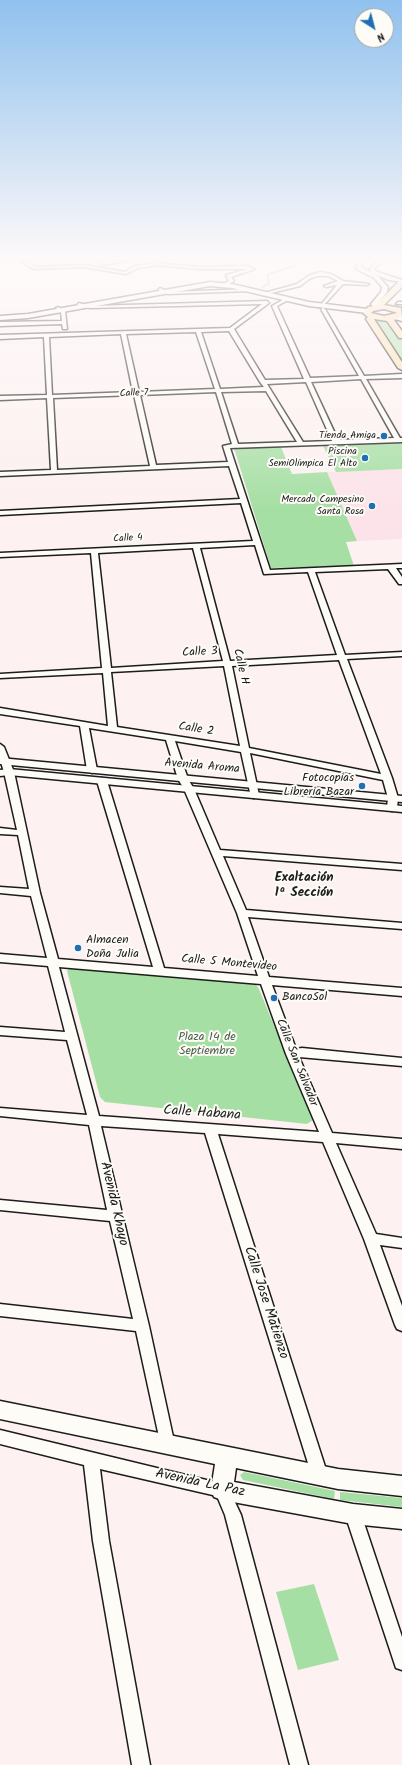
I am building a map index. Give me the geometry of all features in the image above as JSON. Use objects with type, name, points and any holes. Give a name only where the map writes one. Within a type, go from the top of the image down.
[{"type":"main road","points":[[386,343],[402,368]]},
{"type":"main road","points":[[0,1410],[168,1446],[320,1476],[402,1486]]},
{"type":"main road","points":[[222,1490],[227,1457]]},
{"type":"main road","name":"Avenida La Paz","points":[[222,1490],[353,1514],[402,1519]]},
{"type":"street","points":[[47,343],[54,472]]},
{"type":"street","points":[[125,343],[152,467]]},
{"type":"street","points":[[202,343],[236,446]]},
{"type":"street","points":[[240,343],[301,444]]},
{"type":"street","points":[[291,343],[336,442]]},
{"type":"street","points":[[343,343],[400,440],[226,446],[267,572],[402,566]]},
{"type":"street","points":[[263,382],[402,376]]},
{"type":"street","name":"Calle 7","points":[[0,398],[268,389]]},
{"type":"street","points":[[0,474],[232,464]]},
{"type":"street","points":[[0,513],[244,501]]},
{"type":"street","name":"Calle 4","points":[[0,555],[258,543]]},
{"type":"street","name":"Calle H","points":[[196,546],[227,663],[254,790]]},
{"type":"street","points":[[94,551],[113,728]]},
{"type":"street","points":[[390,566],[402,582]]},
{"type":"street","points":[[311,570],[397,804]]},
{"type":"street","name":"Calle 3","points":[[0,676],[402,654]]},
{"type":"street","name":"Calle 2","points":[[0,711],[246,750],[387,778]]},
{"type":"street","points":[[84,724],[92,770]]},
{"type":"street","name":"Calle San Salvador","points":[[170,738],[183,779],[189,789],[242,914],[292,1054],[371,1239],[402,1325]]},
{"type":"street","name":"Avenida Khayo","points":[[0,747],[4,773],[22,833],[35,893],[94,1122],[142,1326],[168,1446]]},
{"type":"street","name":"Avenida Aroma","points":[[2,762],[183,779],[254,790],[397,804]]},
{"type":"street","name":"Avenida Aroma","points":[[4,773],[189,789],[254,790]]},
{"type":"street","points":[[102,781],[159,971]]},
{"type":"street","points":[[0,831],[22,833]]},
{"type":"street","points":[[216,853],[402,868]]},
{"type":"street","points":[[0,890],[35,893]]},
{"type":"street","points":[[242,914],[402,926]]},
{"type":"street","name":"Calle 5 Montevideo","points":[[0,958],[402,992]]},
{"type":"street","points":[[0,1031],[73,1036]]},
{"type":"street","points":[[292,1054],[302,1052],[402,1062]]},
{"type":"street","name":"Calle Habana","points":[[0,1112],[94,1122],[327,1137],[402,1144]]},
{"type":"street","name":"Calle Jose Matienzo","points":[[210,1130],[320,1476]]},
{"type":"street","points":[[0,1205],[115,1216]]},
{"type":"street","points":[[371,1239],[402,1243]]},
{"type":"street","points":[[0,1310],[142,1326]]},
{"type":"street","name":"Avenida La Paz","points":[[0,1437],[91,1460],[222,1490]]},
{"type":"street","points":[[91,1460],[101,1541],[141,1765]]},
{"type":"street","points":[[222,1490],[233,1515],[299,1765]]},
{"type":"street","points":[[353,1514],[402,1662]]},
{"type":"shaded area","name":"Mercado Campesino Santa Rosa","points":[[402,469],[402,539],[357,541],[327,472]]},
{"type":"green space","points":[[390,343],[402,343],[402,362]]},
{"type":"green space","name":"Piscina SemiOlímpica El Alto","points":[[402,443],[402,469],[336,472],[323,446]]},
{"type":"green space","points":[[281,447],[292,474],[327,472],[357,541],[346,542],[354,566],[271,568],[234,448]]},
{"type":"green space","name":"Plaza 14 de Septiembre","points":[[70,966],[254,982],[259,989],[313,1120],[307,1124],[105,1102],[100,1097],[67,971]]},
{"type":"green space","points":[[244,1472],[335,1491],[334,1499],[243,1480],[240,1475]]},
{"type":"green space","points":[[340,1492],[402,1498],[402,1507],[340,1500]]},
{"type":"green space","points":[[314,1584],[339,1660],[298,1670],[276,1592]]},
{"type":"place","name":"Tienda Amiga","points":[[384,436]]},
{"type":"place","name":"Piscina SemiOlímpica El Alto","points":[[365,458]]},
{"type":"place","name":"Mercado Campesino Santa Rosa","points":[[372,506]]},
{"type":"place","name":"Fotocopias Libreria Bazar","points":[[362,786]]},
{"type":"place","name":"Almacen Doña Julia","points":[[78,948]]},
{"type":"place","name":"BancoSol","points":[[274,998]]},
{"type":"district","name":"Exaltación 1ª Sección","points":[[304,886]]}]
